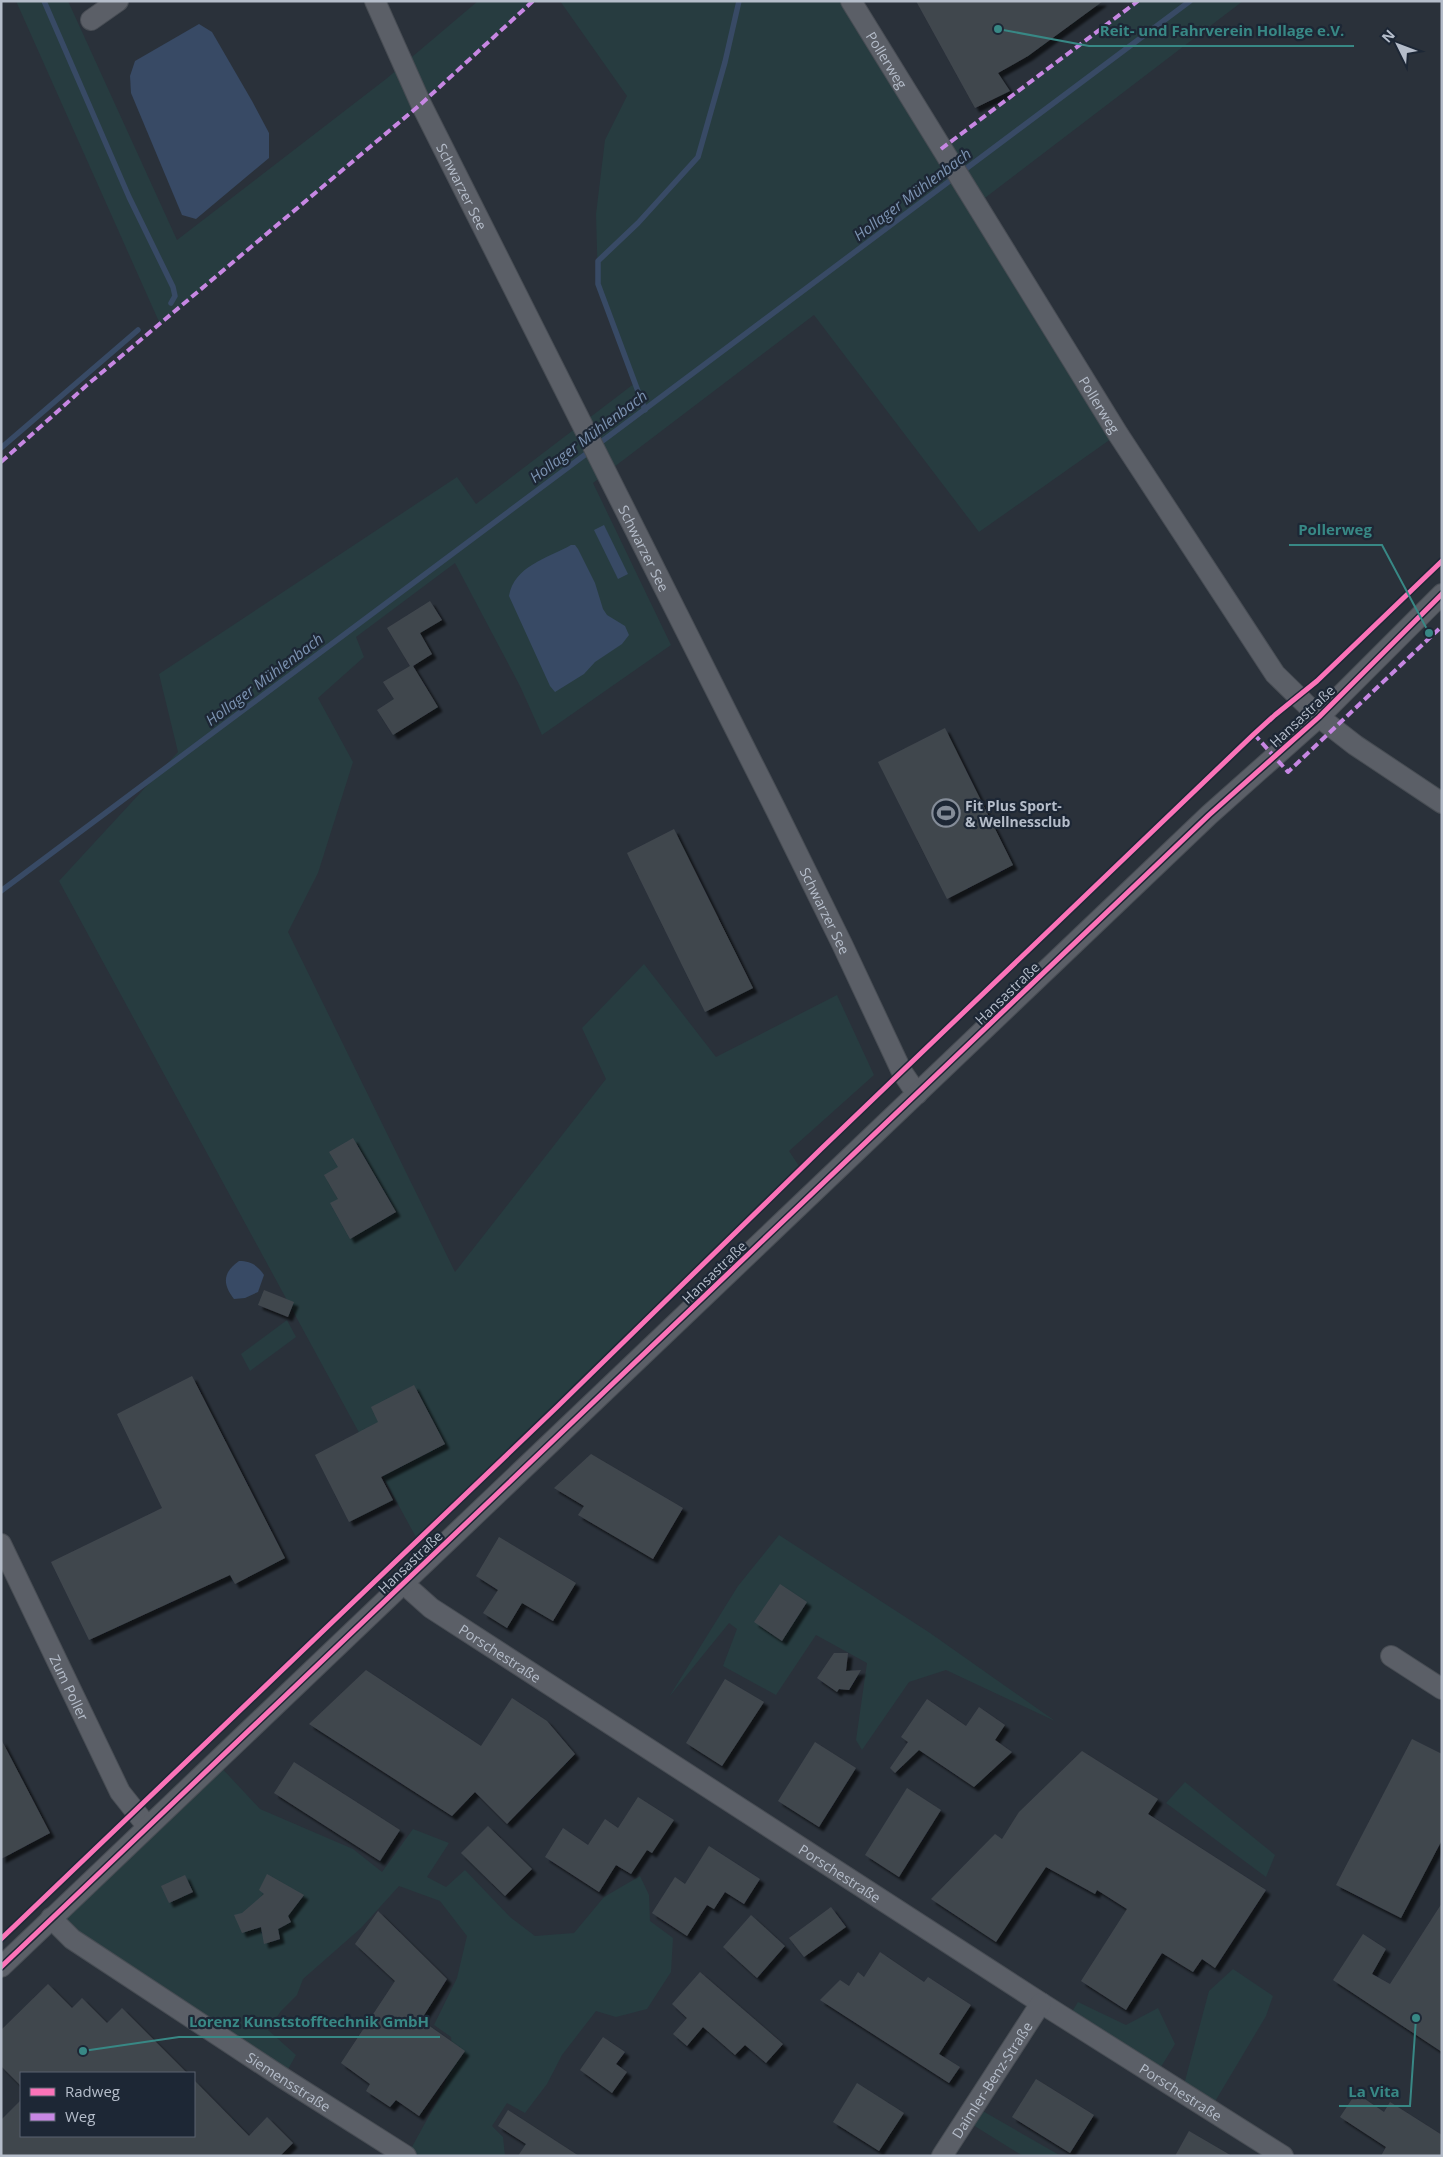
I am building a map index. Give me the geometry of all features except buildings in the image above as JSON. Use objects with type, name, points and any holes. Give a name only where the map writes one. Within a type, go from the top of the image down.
[{"type":"street","points":[[91,20],[118,1]]},
{"type":"street","name":"Schwarzer See","points":[[375,1],[421,104],[834,926],[902,1072],[917,1094]]},
{"type":"street","name":"Pollerweg","points":[[850,1],[1118,434],[1275,674],[1319,717],[1355,745],[1442,803]]},
{"type":"street","name":"Hansastraße","points":[[1,1967],[1209,815],[1319,717],[1442,594]]},
{"type":"street","name":"Zum Poller","points":[[1,1544],[120,1792],[147,1826]]},
{"type":"street","name":"Porschestraße","points":[[403,1583],[432,1608],[1041,2003],[1283,2156]]},
{"type":"street","points":[[1391,1656],[1442,1689]]},
{"type":"street","name":"Siemensstraße","points":[[51,1918],[80,1944],[283,2078],[406,2156]]},
{"type":"street","name":"Daimler-Benz-Straße","points":[[942,2156],[1041,2003]]},
{"type":"green space","points":[[16,1],[68,1],[177,240],[386,79],[478,1],[533,1],[421,104],[160,324]]},
{"type":"green space","points":[[560,1],[851,1],[941,149],[1138,1],[1243,1],[977,204],[1118,434],[979,532],[814,315],[593,483],[671,645],[542,735],[520,686],[455,563],[356,637],[364,657],[318,698],[353,762],[318,873],[288,932],[455,1272],[606,1079],[582,1028],[644,964],[716,1057],[837,995],[874,1075],[789,1151],[801,1169],[418,1541],[59,881],[178,752],[159,674],[457,477],[476,504],[635,383],[598,284],[596,214],[605,140],[627,96]]},
{"type":"green space","points":[[287,1320],[296,1337],[250,1371],[241,1354]]},
{"type":"green space","points":[[779,1535],[930,1633],[1055,1721],[946,1670],[909,1682],[862,1750],[856,1740],[867,1663],[816,1635],[776,1695],[723,1666],[737,1629],[729,1623],[669,1697],[738,1586]]},
{"type":"green space","points":[[216,1762],[260,1809],[353,1849],[382,1872],[413,1829],[449,1843],[427,1877],[446,1887],[465,1870],[510,1917],[535,1936],[574,1933],[604,1897],[640,1876],[649,1895],[650,1921],[673,1938],[671,1972],[647,2009],[616,2017],[596,2011],[562,2055],[547,2084],[525,2113],[507,2103],[492,2126],[503,2137],[505,2156],[407,2156],[441,2094],[453,2062],[451,2037],[434,2025],[457,1978],[467,1936],[440,1901],[399,1886],[361,1928],[303,1979],[297,1995],[281,2011],[268,2030],[296,2055],[283,2078],[51,1918]]},
{"type":"green space","points":[[1185,1782],[1275,1855],[1266,1877],[1166,1803]]},
{"type":"green space","points":[[1233,1969],[1273,1996],[1266,2016],[1210,2110],[1182,2092],[1209,1991]]},
{"type":"green space","points":[[1078,2002],[1126,2025],[1158,2008],[1175,2044],[1156,2075],[1067,2020]]},
{"type":"green space","points":[[974,2106],[1061,2156],[1023,2156],[965,2120]]},
{"type":"water","points":[[199,24],[212,32],[269,133],[269,158],[196,219],[182,215],[131,93],[130,76],[135,61]]},
{"type":"water","points":[[604,525],[628,574],[618,579],[594,530]]},
{"type":"water","points":[[571,545],[575,545],[578,549],[595,583],[603,609],[607,615],[625,626],[629,635],[622,644],[595,662],[584,674],[555,692],[550,686],[509,596],[512,586],[525,570]]},
{"type":"water","points":[[239,1261],[253,1264],[264,1275],[258,1292],[245,1298],[234,1299],[227,1288],[226,1278],[230,1269]]},
{"type":"waterway","points":[[44,1],[129,197],[173,287],[175,296],[171,303]]},
{"type":"waterway","points":[[645,410],[598,284],[598,261],[638,223],[698,157],[725,62],[739,1]]},
{"type":"waterway","name":"Hollager Mühlenbach","points":[[597,445],[1190,1]]},
{"type":"waterway","points":[[1,448],[138,330]]},
{"type":"waterway","name":"Hollager Mühlenbach","points":[[1,891],[590,451]]},
{"type":"marked path","points":[[1,462],[87,385],[421,104],[533,1]]},
{"type":"marked path","points":[[941,149],[1138,1]]},
{"type":"marked path","points":[[1254,734],[1288,772],[1439,629]]},
{"type":"cycle path","points":[[1,1939],[557,1407],[821,1149],[1254,734],[1317,681],[1442,561]]},
{"type":"cycle path","points":[[1,1967],[1209,815],[1319,717],[1442,594]]},
{"type":"place","name":"Reit- und Fahrverein Hollage e.V.","points":[[998,29]]},
{"type":"place","name":"Pollerweg","points":[[1429,633]]},
{"type":"place","name":"Fit Plus Sport- & Wellnessclub","points":[[946,813]]},
{"type":"place","name":"La Vita","points":[[1416,2018]]},
{"type":"place","name":"Lorenz Kunststofftechnik GmbH","points":[[83,2051]]}]
